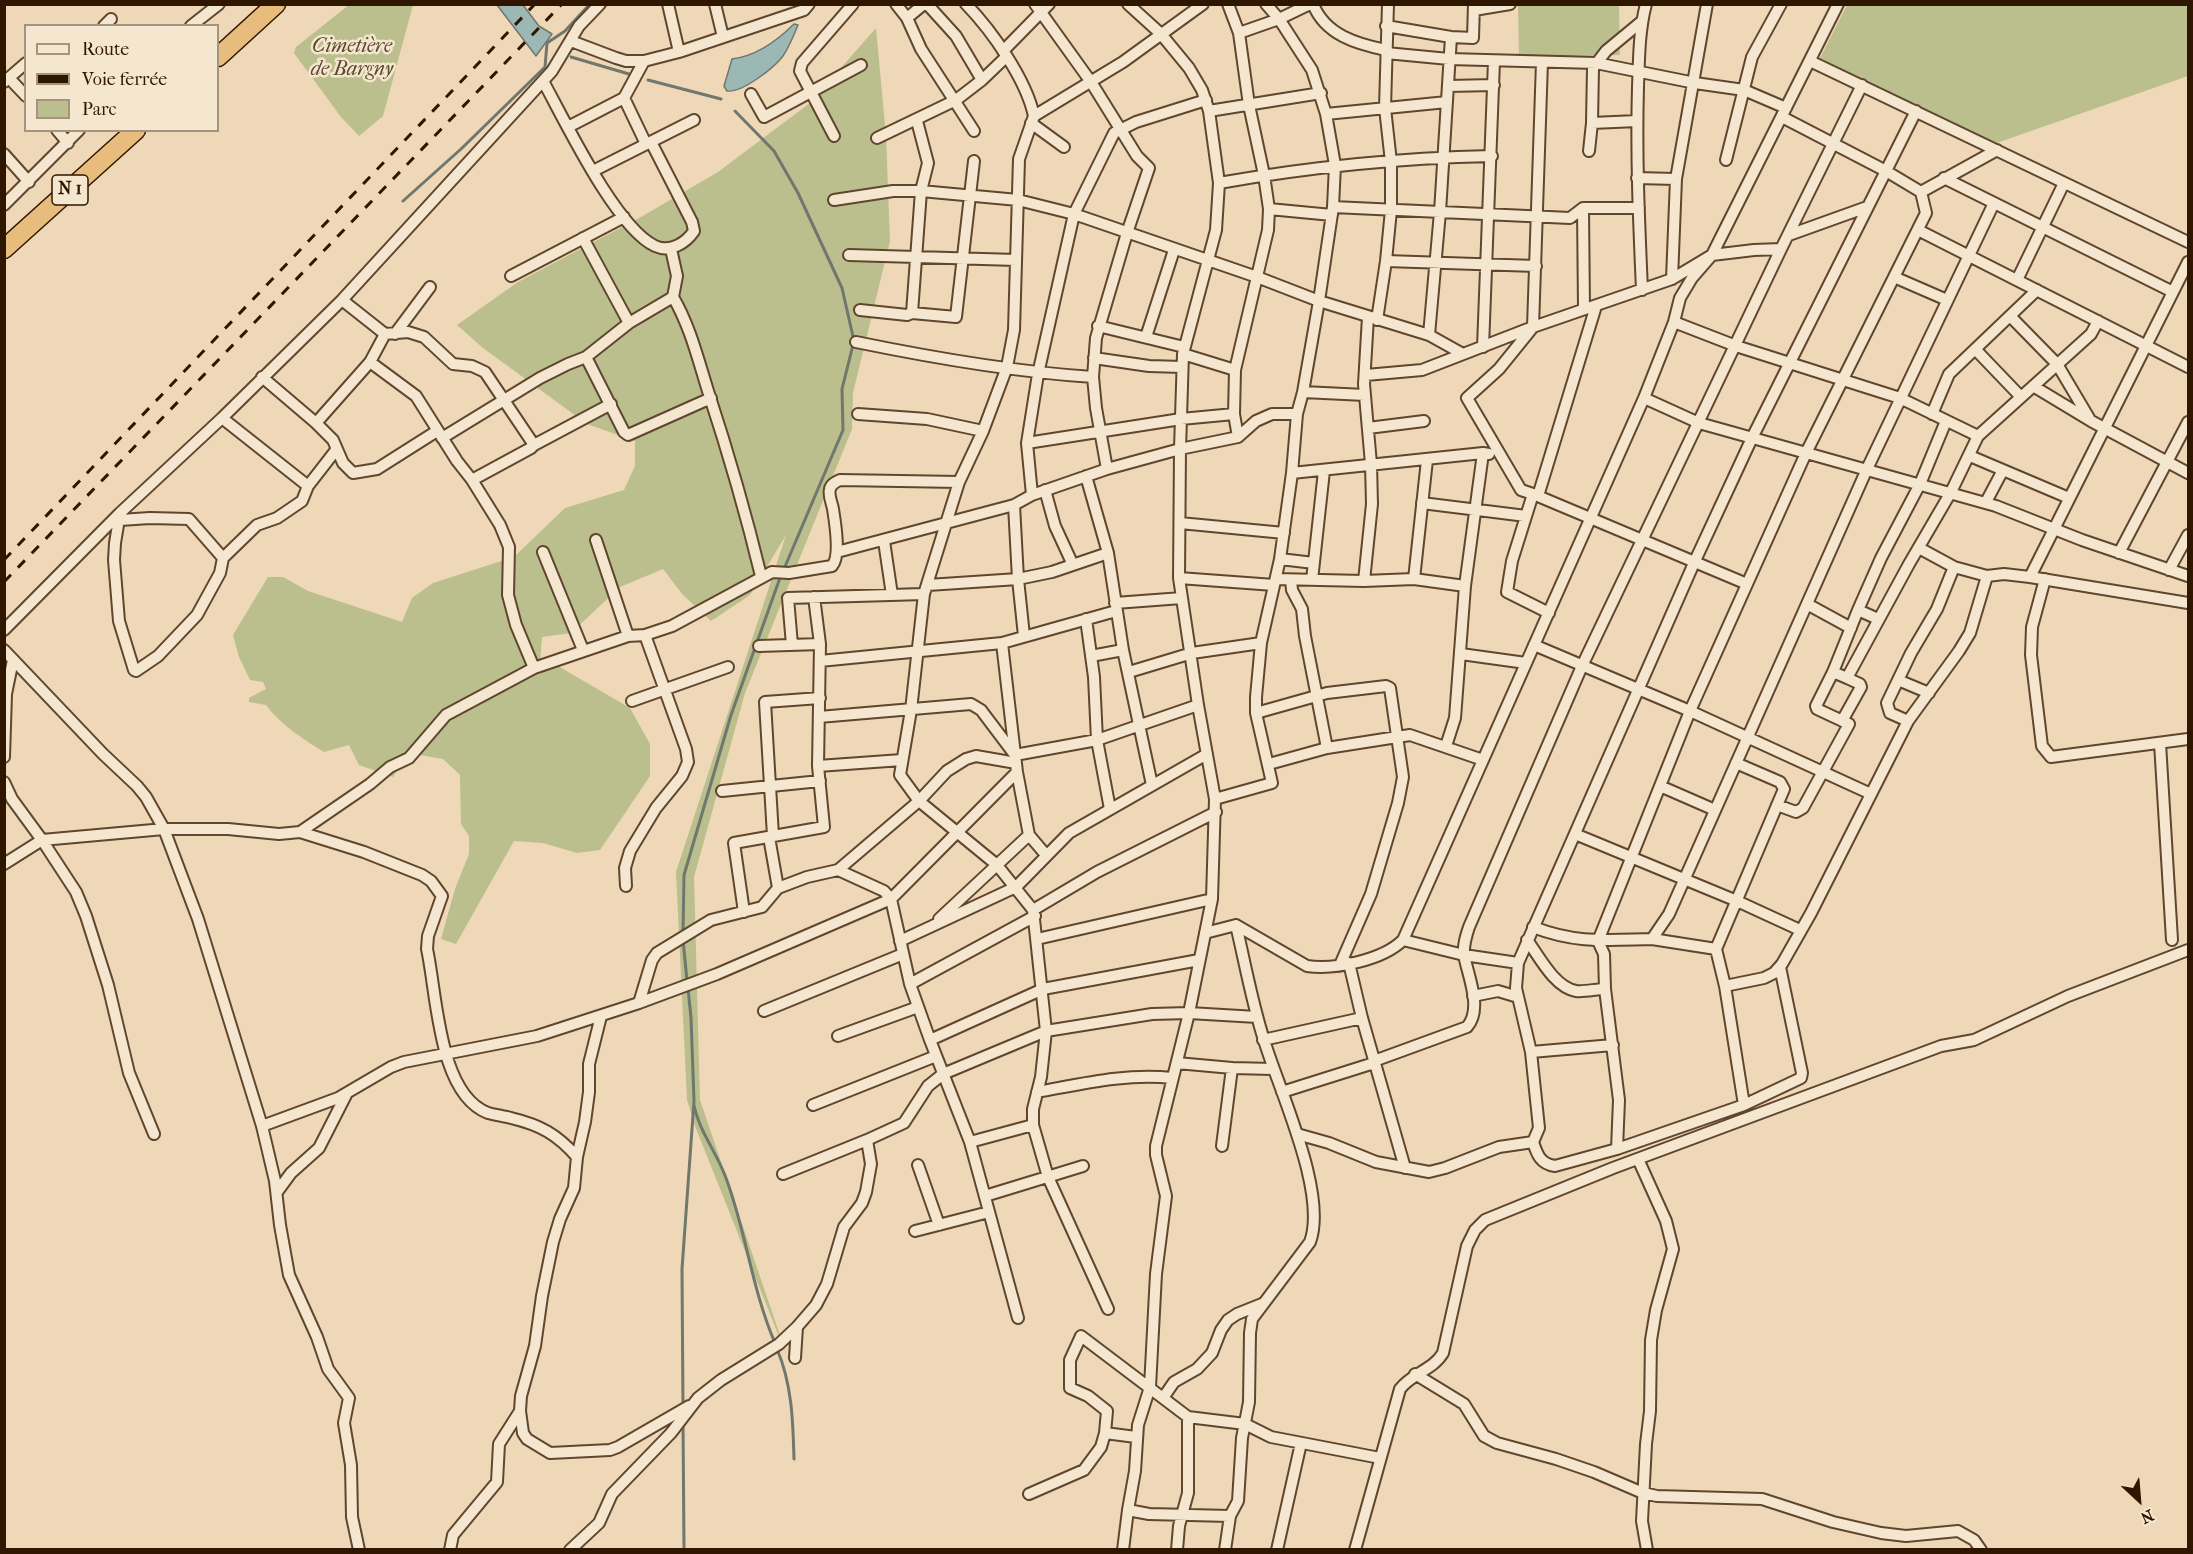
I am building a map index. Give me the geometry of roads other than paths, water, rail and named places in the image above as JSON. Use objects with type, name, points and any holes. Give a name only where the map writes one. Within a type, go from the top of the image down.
[{"type":"highway","points":[[219,41],[260,4]]},
{"type":"highway","points":[[219,56],[276,4]]},
{"type":"highway","name":"N 1","points":[[4,232],[117,132]]},
{"type":"highway","name":"N 1","points":[[4,249],[134,132]]},
{"type":"street","points":[[194,24],[219,4]]},
{"type":"street","points":[[4,630],[342,300],[552,71],[579,26],[600,4]]},
{"type":"street","points":[[668,4],[678,52]]},
{"type":"street","points":[[715,4],[723,37]]},
{"type":"street","points":[[571,40],[626,61],[644,61],[804,10],[809,4]]},
{"type":"street","points":[[834,136],[800,71],[802,63],[853,4]]},
{"type":"street","points":[[896,4],[907,18],[921,49],[974,131]]},
{"type":"street","points":[[907,18],[926,4],[956,36],[982,80]]},
{"type":"street","points":[[966,4],[986,26],[1024,87],[1033,120],[1064,147]]},
{"type":"street","points":[[1123,1550],[1135,1471],[1136,1437],[1139,1419],[1150,1387],[1156,1274],[1166,1196],[1156,1151],[1189,1013],[1212,898],[1215,799],[1179,578],[1180,448],[1183,350],[1216,226],[1219,183],[1208,106],[1190,68],[1161,34],[1128,4]]},
{"type":"street","points":[[1108,1310],[1048,1177],[1033,1125],[1033,1109],[1041,1077],[1046,1031],[1034,913],[1016,886],[997,865],[919,801],[900,775],[911,710],[926,589],[959,482],[983,430],[1007,367],[1013,342],[1019,159],[1033,120],[1203,4]]},
{"type":"street","points":[[1228,4],[1239,33],[1249,105],[1269,209],[1268,230],[1234,370],[1234,414],[1238,437]]},
{"type":"street","points":[[1215,799],[1271,784],[1269,764],[1256,713],[1261,643],[1280,559],[1292,473],[1297,414],[1319,300],[1332,211],[1335,165],[1321,93],[1312,70],[1279,19],[1266,4]]},
{"type":"street","points":[[1239,33],[1312,4],[1330,28],[1346,38],[1386,52],[1449,59],[1596,63],[1695,83],[1744,90],[1784,112],[1833,144],[1921,192],[1926,213],[1806,453],[1690,711],[1598,941],[1604,954],[1605,989],[1619,1100],[1617,1149]]},
{"type":"street","points":[[1364,580],[1371,511],[1366,375],[1373,318],[1386,261],[1391,210],[1391,162],[1385,108],[1388,4]]},
{"type":"street","points":[[1386,26],[1451,37],[1473,38],[1474,7],[1510,4]]},
{"type":"street","points":[[1642,290],[1637,121],[1641,22],[1646,4]]},
{"type":"street","points":[[1672,279],[1676,179],[1695,83],[1707,4]]},
{"type":"street","points":[[1726,159],[1752,57],[1781,4]]},
{"type":"street","points":[[1205,933],[1236,925],[1307,966],[1345,964],[1391,951],[1403,940],[1644,398],[1674,322],[1680,298],[1692,278],[1712,255],[1810,61],[1835,5]]},
{"type":"street","points":[[877,138],[917,121],[956,100],[982,80],[1042,7],[1137,156],[1149,168],[1098,326],[1093,377],[1107,469]]},
{"type":"street","points":[[1589,151],[1592,123],[1592,75],[1596,63],[1606,51],[1641,22]]},
{"type":"street","points":[[1429,335],[1440,212],[1451,37]]},
{"type":"street","points":[[568,127],[624,98],[644,61]]},
{"type":"street","points":[[1483,347],[1494,61]]},
{"type":"street","points":[[1810,61],[2188,242]]},
{"type":"street","points":[[1542,62],[1533,327],[1498,369],[1467,399],[1521,490],[1747,584]]},
{"type":"street","points":[[24,65],[7,80],[24,94]]},
{"type":"street","points":[[751,94],[764,117],[861,65]]},
{"type":"street","points":[[543,81],[593,171],[634,231],[657,247],[671,249],[688,238],[694,231],[692,222],[624,98]]},
{"type":"street","points":[[1448,86],[1494,85]]},
{"type":"street","points":[[1282,1092],[1374,1062],[1467,1027],[1473,1016],[1473,996],[1464,955],[1469,927],[1582,666],[1781,249],[1862,86]]},
{"type":"street","points":[[1032,495],[1027,443],[1038,374],[1074,214],[1109,139],[1119,128],[1208,106],[1249,105],[1321,93]]},
{"type":"street","points":[[1326,114],[1447,102]]},
{"type":"street","points":[[1780,967],[1803,1073],[1801,1078],[1744,1105],[1617,1149],[1552,1166],[1540,1159],[1533,1142],[1539,1128],[1531,1052],[1515,978],[1518,963],[1694,563],[1752,438],[1916,111]]},
{"type":"street","points":[[593,171],[693,120]]},
{"type":"street","points":[[912,314],[921,191],[928,163],[917,121]]},
{"type":"street","points":[[1592,123],[1637,121]]},
{"type":"street","points":[[59,132],[68,143]]},
{"type":"street","points":[[4,205],[77,132]]},
{"type":"street","points":[[1921,192],[1997,150]]},
{"type":"street","points":[[4,154],[29,182]]},
{"type":"street","points":[[1219,183],[1335,165],[1492,156]]},
{"type":"street","points":[[860,309],[907,315],[956,317],[974,161]]},
{"type":"street","points":[[1637,178],[1676,179]]},
{"type":"street","points":[[1944,178],[2173,292]]},
{"type":"street","points":[[2017,280],[2064,183]]},
{"type":"street","points":[[834,200],[893,191],[921,191],[1018,200],[1074,214],[1319,300],[1429,335],[1463,354]]},
{"type":"street","points":[[1652,939],[1669,914],[1867,469],[1994,203]]},
{"type":"street","points":[[1789,235],[1867,207]]},
{"type":"street","points":[[1583,208],[1584,309]]},
{"type":"street","points":[[1269,209],[1391,210],[1570,218],[1583,208],[1639,208]]},
{"type":"street","points":[[511,276],[624,217]]},
{"type":"street","points":[[1918,230],[2188,367]]},
{"type":"street","points":[[583,238],[629,323]]},
{"type":"street","points":[[671,249],[677,276],[673,297],[684,317],[767,574]]},
{"type":"street","points":[[1366,375],[1422,370],[1533,327],[1672,279],[1712,255],[1781,249]]},
{"type":"street","points":[[1146,337],[1174,250]]},
{"type":"street","points":[[849,255],[1016,260]]},
{"type":"street","points":[[1386,261],[1536,266]]},
{"type":"street","points":[[2030,577],[2188,262]]},
{"type":"street","points":[[1894,277],[1947,300]]},
{"type":"street","points":[[316,423],[370,362],[390,334],[430,287]]},
{"type":"street","points":[[1932,414],[1949,374],[2037,290]]},
{"type":"street","points":[[262,377],[333,440],[343,463],[353,473],[365,471],[377,468],[504,400],[540,378],[586,357],[629,323],[673,297]]},
{"type":"street","points":[[342,300],[390,334],[408,332],[424,337],[453,364],[472,366],[485,372],[534,445]]},
{"type":"street","points":[[1549,613],[1507,592],[1512,561],[1526,516],[1536,495],[1596,306]]},
{"type":"street","points":[[2010,316],[2057,364],[2091,421]]},
{"type":"street","points":[[1847,678],[1951,492],[1978,436],[2091,333],[2098,321]]},
{"type":"street","points":[[1674,322],[1736,346],[1900,398],[1978,436]]},
{"type":"street","points":[[1098,326],[1146,337],[1234,370]]},
{"type":"street","points":[[856,342],[957,362],[1007,367],[1038,374],[1093,377]]},
{"type":"street","points":[[1975,349],[2021,397]]},
{"type":"street","points":[[586,357],[624,432],[628,435],[711,398]]},
{"type":"street","points":[[1094,358],[1149,366],[1182,367]]},
{"type":"street","points":[[370,362],[416,396],[500,525],[509,548],[508,595],[516,625],[534,668]]},
{"type":"street","points":[[2033,387],[2188,473]]},
{"type":"street","points":[[1303,392],[1365,395]]},
{"type":"street","points":[[1644,398],[1699,423],[1986,502],[2082,540],[2188,576]]},
{"type":"street","points":[[472,480],[611,404]]},
{"type":"street","points":[[837,552],[1014,505],[1045,490],[1180,448],[1238,437],[1264,417],[1278,413],[1297,414]]},
{"type":"street","points":[[858,414],[927,419],[983,430]]},
{"type":"street","points":[[1027,443],[1181,419],[1234,414]]},
{"type":"street","points":[[222,418],[308,486]]},
{"type":"street","points":[[1368,428],[1424,421]]},
{"type":"street","points":[[1777,805],[1797,812],[1800,810],[1849,724],[1816,707],[1881,558],[1920,484],[1946,421]]},
{"type":"street","points":[[2119,553],[2188,422]]},
{"type":"street","points":[[120,517],[114,560],[119,621],[134,670],[158,656],[197,615],[220,573],[223,558],[257,525],[277,518],[302,501],[308,486],[336,450]]},
{"type":"street","points":[[1292,473],[1483,453],[1501,456]]},
{"type":"street","points":[[1446,746],[1455,718],[1465,586],[1483,453]]},
{"type":"street","points":[[1970,456],[2069,498]]},
{"type":"street","points":[[1414,579],[1427,460]]},
{"type":"street","points":[[1986,502],[2003,470]]},
{"type":"street","points":[[1312,580],[1324,471]]},
{"type":"street","points":[[1086,476],[1108,553],[1137,726],[1152,786]]},
{"type":"street","points":[[300,832],[370,784],[390,767],[409,758],[446,715],[534,668],[628,636],[645,635],[672,627],[767,574],[832,566],[836,562],[837,552],[829,492],[833,484],[840,480],[959,482]]},
{"type":"street","points":[[1045,490],[1055,526],[1073,565]]},
{"type":"street","points":[[1422,503],[1526,516]]},
{"type":"street","points":[[1014,505],[1024,636]]},
{"type":"street","points":[[120,517],[189,519],[223,558]]},
{"type":"street","points":[[1180,523],[1284,532]]},
{"type":"street","points":[[2169,570],[2188,535]]},
{"type":"street","points":[[596,540],[628,636]]},
{"type":"street","points":[[884,541],[892,594]]},
{"type":"street","points":[[1919,548],[1954,567],[1986,576],[2004,574],[2045,579],[2188,603]]},
{"type":"street","points":[[543,552],[583,650]]},
{"type":"street","points":[[792,645],[788,598],[892,594],[1018,579],[1052,572],[1108,553]]},
{"type":"street","points":[[1280,559],[1314,563]]},
{"type":"street","points":[[1908,721],[1890,713],[1887,703],[1937,609],[1954,567]]},
{"type":"street","points":[[1725,986],[1764,978],[1774,974],[1780,967],[1908,721],[1970,633],[1986,576]]},
{"type":"street","points":[[1179,578],[1275,582],[1414,579],[1465,586]]},
{"type":"street","points":[[2045,579],[2032,627],[2031,645],[2042,747],[2051,758],[2188,739]]},
{"type":"street","points":[[1291,580],[1292,590],[1302,609],[1305,636],[1327,748]]},
{"type":"street","points":[[744,912],[734,843],[824,827],[818,766],[820,644],[814,597]]},
{"type":"street","points":[[820,661],[1002,643],[1086,619],[1116,607],[1182,598]]},
{"type":"street","points":[[1807,604],[1851,628]]},
{"type":"street","points":[[1858,610],[1878,620]]},
{"type":"street","points":[[1086,619],[1095,688],[1097,740],[1110,809]]},
{"type":"street","points":[[626,886],[625,868],[630,851],[656,808],[682,776],[688,762],[686,749],[645,635]]},
{"type":"street","points":[[1002,643],[1016,763],[1029,835],[1046,855]]},
{"type":"street","points":[[1128,672],[1192,653],[1261,643]]},
{"type":"street","points":[[759,646],[820,644]]},
{"type":"street","points":[[1534,645],[1748,736],[1870,794]]},
{"type":"street","points":[[4,650],[137,786],[164,829],[198,919],[262,1126],[277,1192],[289,1275],[317,1337],[328,1369],[349,1398],[344,1423],[351,1472],[352,1517],[359,1550]]},
{"type":"street","points":[[1091,657],[1123,650]]},
{"type":"street","points":[[1461,654],[1526,663]]},
{"type":"street","points":[[4,757],[6,694],[13,660]]},
{"type":"street","points":[[632,701],[728,667]]},
{"type":"street","points":[[1833,672],[1860,684],[1861,687],[1842,721]]},
{"type":"street","points":[[1898,680],[1929,693]]},
{"type":"street","points":[[1256,713],[1335,692],[1389,686],[1404,773],[1398,803],[1371,894],[1345,964],[1405,1168]]},
{"type":"street","points":[[778,888],[771,837],[765,702],[820,698]]},
{"type":"street","points":[[819,717],[966,704],[977,707],[1016,763]]},
{"type":"street","points":[[639,1003],[651,963],[657,953],[692,933],[707,921],[762,907],[778,888],[838,870],[919,801],[947,771],[966,759],[976,756],[1016,763],[1097,740],[1198,705]]},
{"type":"street","points":[[1269,764],[1327,748],[1410,735],[1483,760]]},
{"type":"street","points":[[2160,743],[2172,940]]},
{"type":"street","points":[[900,941],[1016,886],[1069,833],[1207,754]]},
{"type":"street","points":[[818,766],[902,760]]},
{"type":"street","points":[[262,1126],[347,1093],[398,1064],[537,1036],[639,1003],[717,974],[891,899],[957,833],[1016,763]]},
{"type":"street","points":[[1736,763],[1780,782],[1784,789],[1716,949],[1725,986],[1744,1105]]},
{"type":"street","points":[[4,782],[12,799],[76,892],[108,985],[129,1073],[153,1134]]},
{"type":"street","points":[[722,791],[820,782]]},
{"type":"street","points":[[1660,786],[1715,810]]},
{"type":"street","points":[[910,984],[1034,913],[1097,872],[1216,812]]},
{"type":"street","points":[[4,864],[42,840],[164,829],[228,829],[279,834],[300,832],[364,852],[422,875],[429,879],[440,892],[442,899],[426,944],[447,1054],[458,1084],[474,1105],[488,1113],[546,1130],[562,1140],[577,1156]]},
{"type":"street","points":[[1575,834],[1737,901],[1800,930]]},
{"type":"street","points":[[932,926],[1029,835]]},
{"type":"street","points":[[838,870],[878,887],[891,899],[910,984],[970,1142],[1018,1318]]},
{"type":"street","points":[[1037,939],[1212,898]]},
{"type":"street","points":[[1224,1550],[1230,1516],[1238,1501],[1242,1438],[1250,1393],[1250,1333],[1254,1313],[1310,1242],[1313,1230],[1307,1169],[1297,1134],[1263,1040],[1236,925]]},
{"type":"street","points":[[1533,927],[1560,937],[1598,941],[1652,939],[1716,949]]},
{"type":"street","points":[[1403,940],[1464,955],[1518,963]]},
{"type":"street","points":[[1527,940],[1555,977],[1568,987],[1577,991],[1605,989]]},
{"type":"street","points":[[1355,1550],[1400,1389],[1415,1374],[1434,1365],[1443,1353],[1467,1246],[1480,1224],[1485,1220],[1638,1159],[1941,1046],[1974,1040],[2068,996],[2188,950]]},
{"type":"street","points":[[764,1011],[903,954]]},
{"type":"street","points":[[930,1040],[1042,989],[1199,960]]},
{"type":"street","points":[[1473,996],[1498,991],[1518,997]]},
{"type":"street","points":[[838,1036],[918,1007]]},
{"type":"street","points":[[783,1174],[904,1123],[928,1086],[943,1074],[1046,1031],[1152,1014],[1189,1013],[1257,1017]]},
{"type":"street","points":[[601,1016],[589,1064],[589,1092],[577,1156],[574,1188],[553,1242],[535,1346],[521,1396],[520,1411],[523,1433],[527,1439],[550,1453],[618,1448],[692,1405]]},
{"type":"street","points":[[1263,1040],[1362,1018]]},
{"type":"street","points":[[1531,1052],[1613,1045]]},
{"type":"street","points":[[813,1105],[936,1056]]},
{"type":"street","points":[[1176,1063],[1273,1069]]},
{"type":"street","points":[[1222,1146],[1232,1068]]},
{"type":"street","points":[[1037,1092],[1116,1078],[1149,1076],[1172,1078]]},
{"type":"street","points":[[277,1192],[291,1173],[319,1148],[347,1093]]},
{"type":"street","points":[[970,1142],[1033,1125]]},
{"type":"street","points":[[1297,1134],[1329,1143],[1376,1162],[1422,1171],[1437,1170],[1499,1147],[1533,1142]]},
{"type":"street","points":[[570,1550],[599,1523],[612,1494],[670,1433],[692,1405],[711,1386],[779,1344],[797,1327],[821,1296],[844,1227],[862,1203],[866,1192],[871,1164],[867,1140]]},
{"type":"street","points":[[1638,1159],[1666,1221],[1673,1249],[1656,1310],[1651,1340],[1650,1411],[1642,1521],[1647,1550]]},
{"type":"street","points":[[918,1165],[939,1225]]},
{"type":"street","points":[[985,1196],[1083,1166]]},
{"type":"street","points":[[915,1231],[989,1212]]},
{"type":"street","points":[[1163,1398],[1174,1382],[1197,1369],[1212,1353],[1221,1330],[1228,1320],[1262,1304]]},
{"type":"street","points":[[795,1358],[798,1342],[797,1327]]},
{"type":"street","points":[[1029,1494],[1084,1470],[1101,1447],[1107,1411],[1088,1396],[1070,1388],[1070,1360],[1081,1336],[1188,1417],[1245,1424],[1270,1437],[1380,1458]]},
{"type":"street","points":[[1415,1374],[1464,1404],[1484,1436],[1497,1443],[1584,1468],[1643,1493],[1657,1496],[1762,1499],[1833,1522],[1881,1533],[1906,1536],[1958,1531],[1974,1540],[1981,1550]]},
{"type":"street","points":[[450,1550],[453,1535],[497,1482],[499,1444],[520,1411]]},
{"type":"street","points":[[1177,1550],[1188,1493],[1188,1417]]},
{"type":"street","points":[[1105,1433],[1136,1437]]},
{"type":"street","points":[[1277,1550],[1301,1443]]},
{"type":"street","points":[[1128,1510],[1182,1515],[1230,1516]]},
{"type":"water","points":[[497,5],[523,5],[539,26],[552,34],[536,56]]},
{"type":"water","points":[[794,24],[798,25],[795,33],[779,61],[749,84],[733,91],[727,91],[724,86],[732,59],[749,55],[766,47]]},
{"type":"waterway","points":[[403,201],[461,149],[545,67],[547,43],[565,31],[590,4]]},
{"type":"waterway","points":[[571,57],[629,74]]},
{"type":"waterway","points":[[648,80],[721,99]]},
{"type":"waterway","points":[[735,111],[774,151],[798,193],[842,288],[854,341],[842,389],[843,430],[784,569]]},
{"type":"waterway","points":[[683,934],[684,875],[731,715],[781,575]]},
{"type":"waterway","points":[[683,940],[687,981]]},
{"type":"waterway","points":[[683,1407],[682,1269],[694,1101],[688,988]]},
{"type":"waterway","points":[[694,1105],[696,1115],[733,1198],[760,1302],[775,1343]]},
{"type":"waterway","points":[[777,1349],[789,1389],[794,1459]]},
{"type":"waterway","points":[[683,1422],[684,1550]]},
{"type":"railway","points":[[4,560],[535,4]]},
{"type":"railway","points":[[4,582],[562,4]]},
{"type":"park label","name":"Cimetière de Bargny","points":[[352,58]]}]
